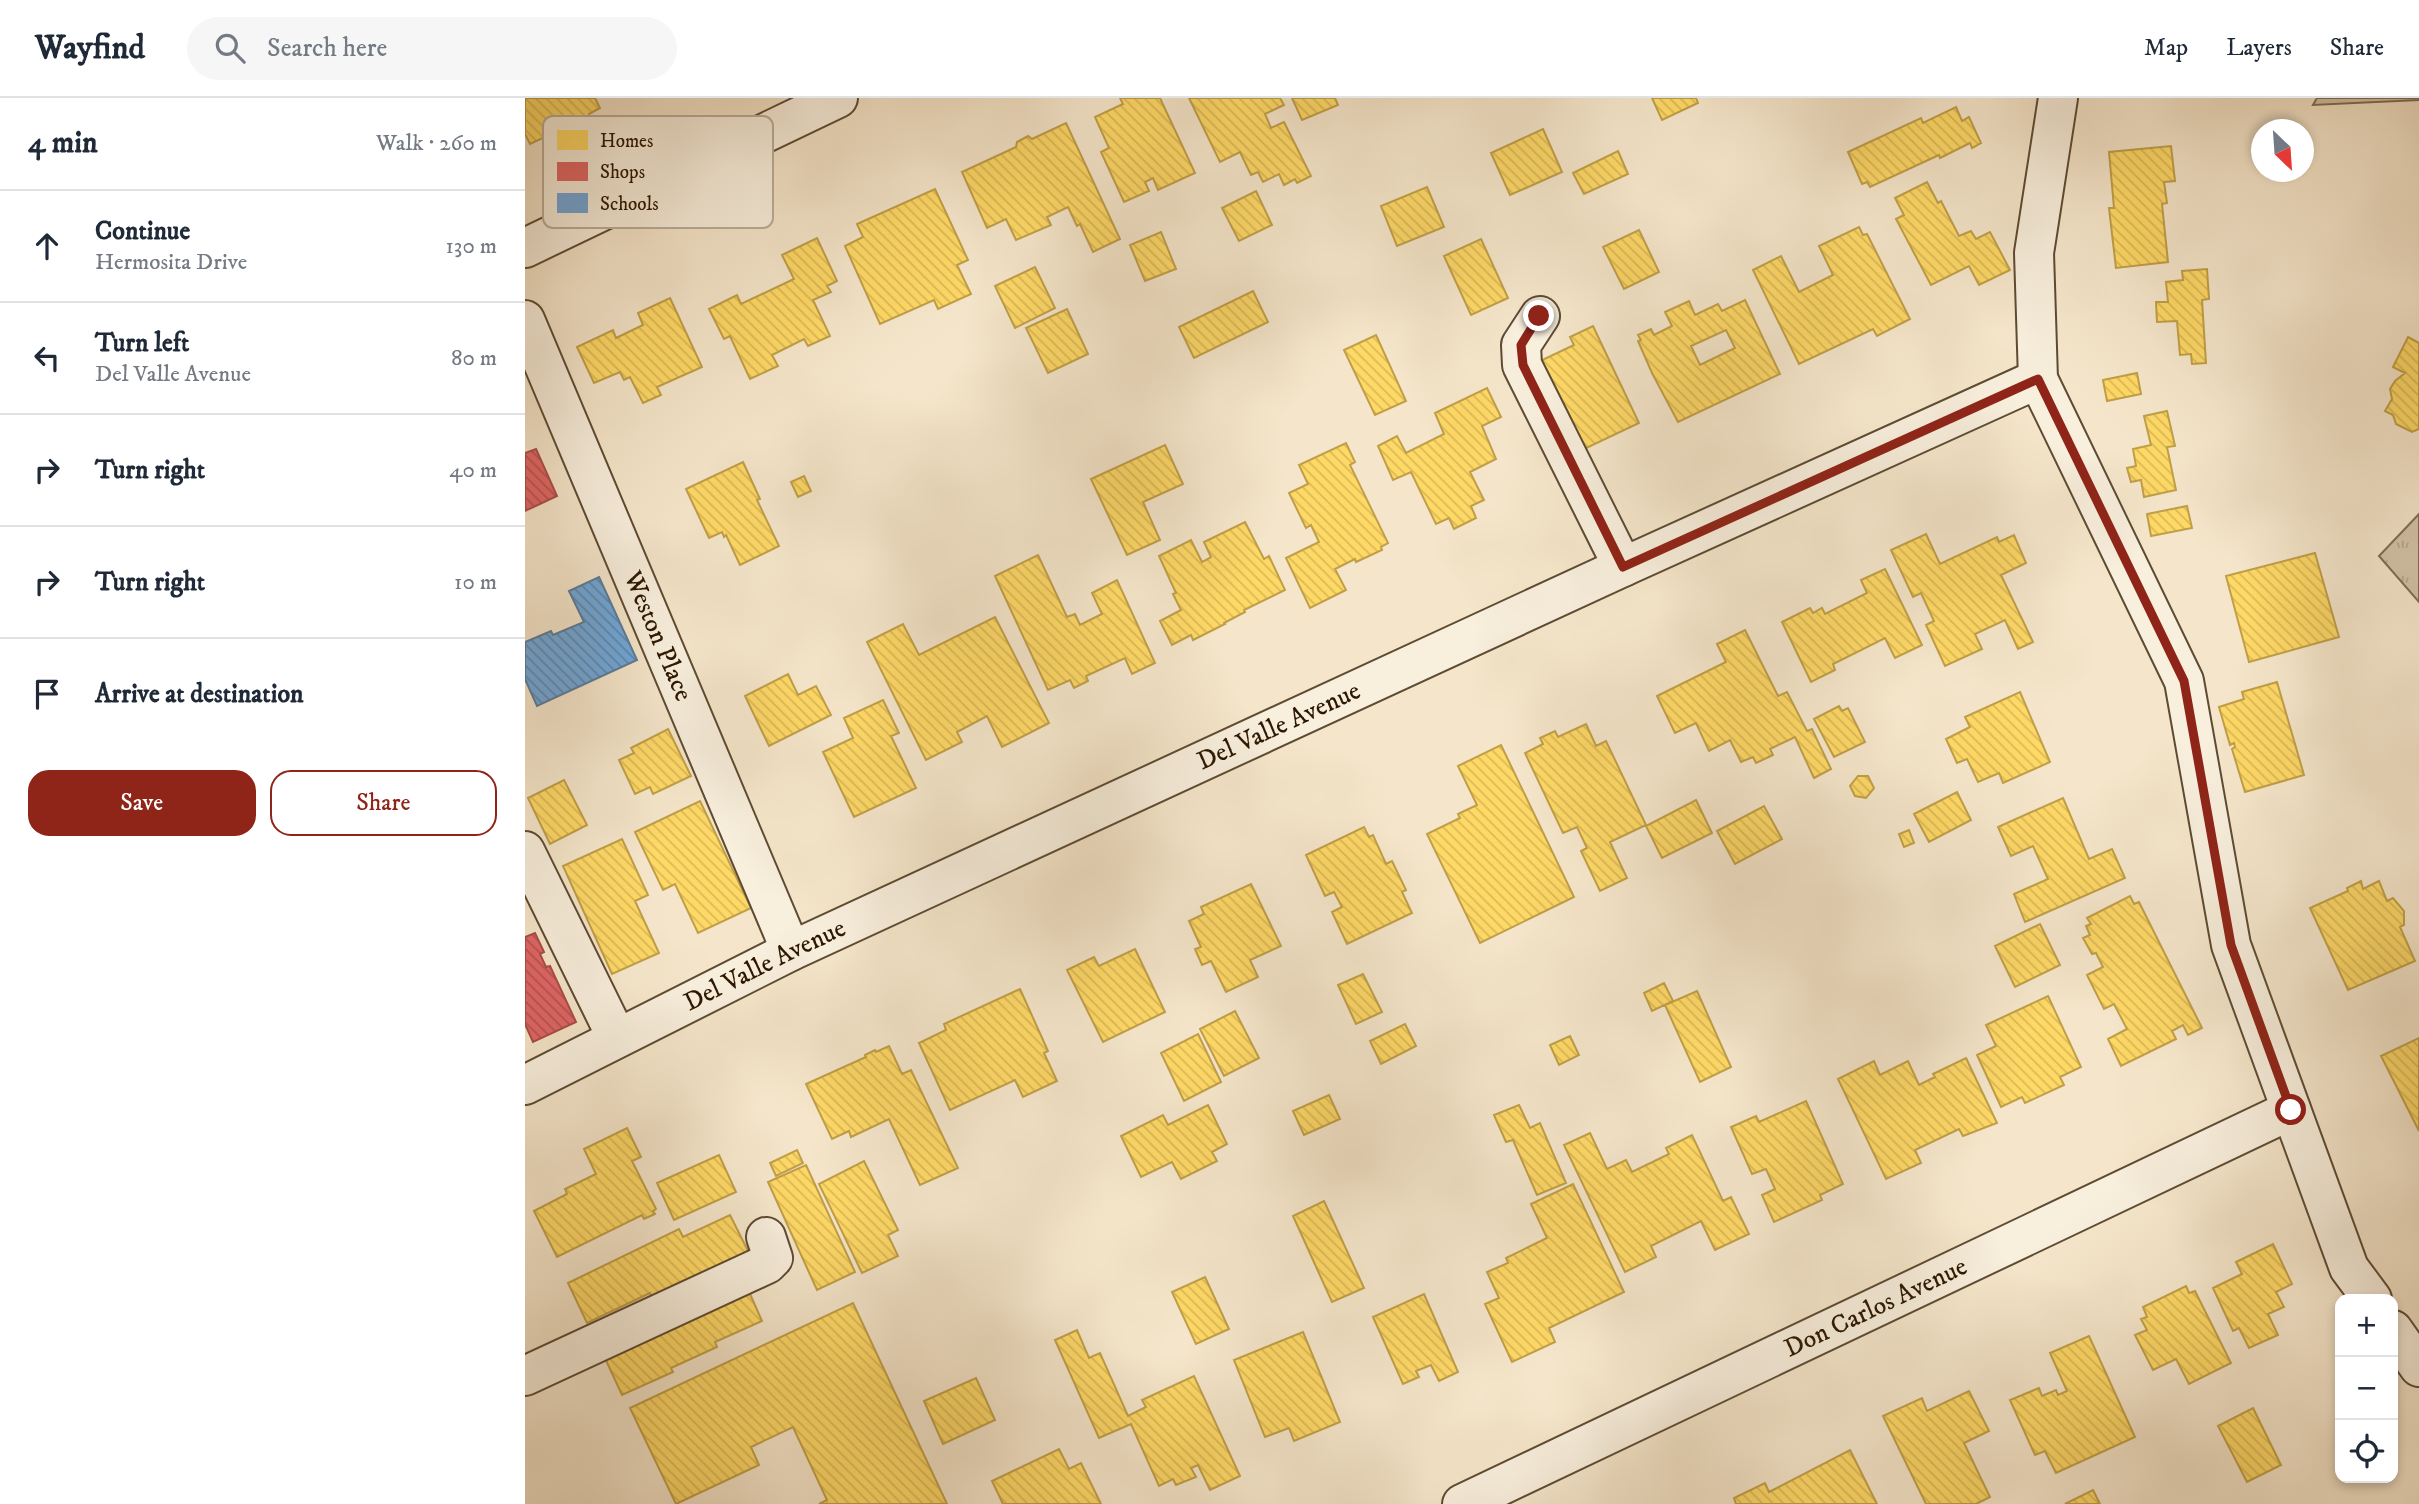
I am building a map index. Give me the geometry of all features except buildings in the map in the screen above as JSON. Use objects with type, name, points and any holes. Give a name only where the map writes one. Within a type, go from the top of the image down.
[{"type":"street","points":[[773,129],[838,98]]},
{"type":"street","points":[[2058,98],[2034,253],[2038,379],[2184,681],[2231,945],[2350,1268],[2368,1294]]},
{"type":"street","points":[[525,248],[567,228]]},
{"type":"street","points":[[1539,316],[1521,345],[1523,365],[1623,567]]},
{"type":"street","name":"Weston Place","points":[[525,320],[791,951]]},
{"type":"street","name":"Del Valle Avenue","points":[[525,1085],[791,951],[1623,567],[2038,379]]},
{"type":"street","points":[[525,851],[617,1038]]},
{"type":"street","name":"Don Carlos Avenue","points":[[1462,1504],[2291,1110]]},
{"type":"street","points":[[525,1376],[767,1264],[773,1258],[766,1237]]},
{"type":"street","points":[[2398,1337],[2419,1367]]},
{"type":"green space","points":[[2317,98],[2419,98],[2419,100],[2313,105]]},
{"type":"green space","points":[[2419,514],[2419,602],[2379,556]]},
{"type":"route","points":[[1539,316],[1521,345],[1523,365],[1623,567],[2038,379],[2184,681],[2231,945],[2291,1110]]}]
